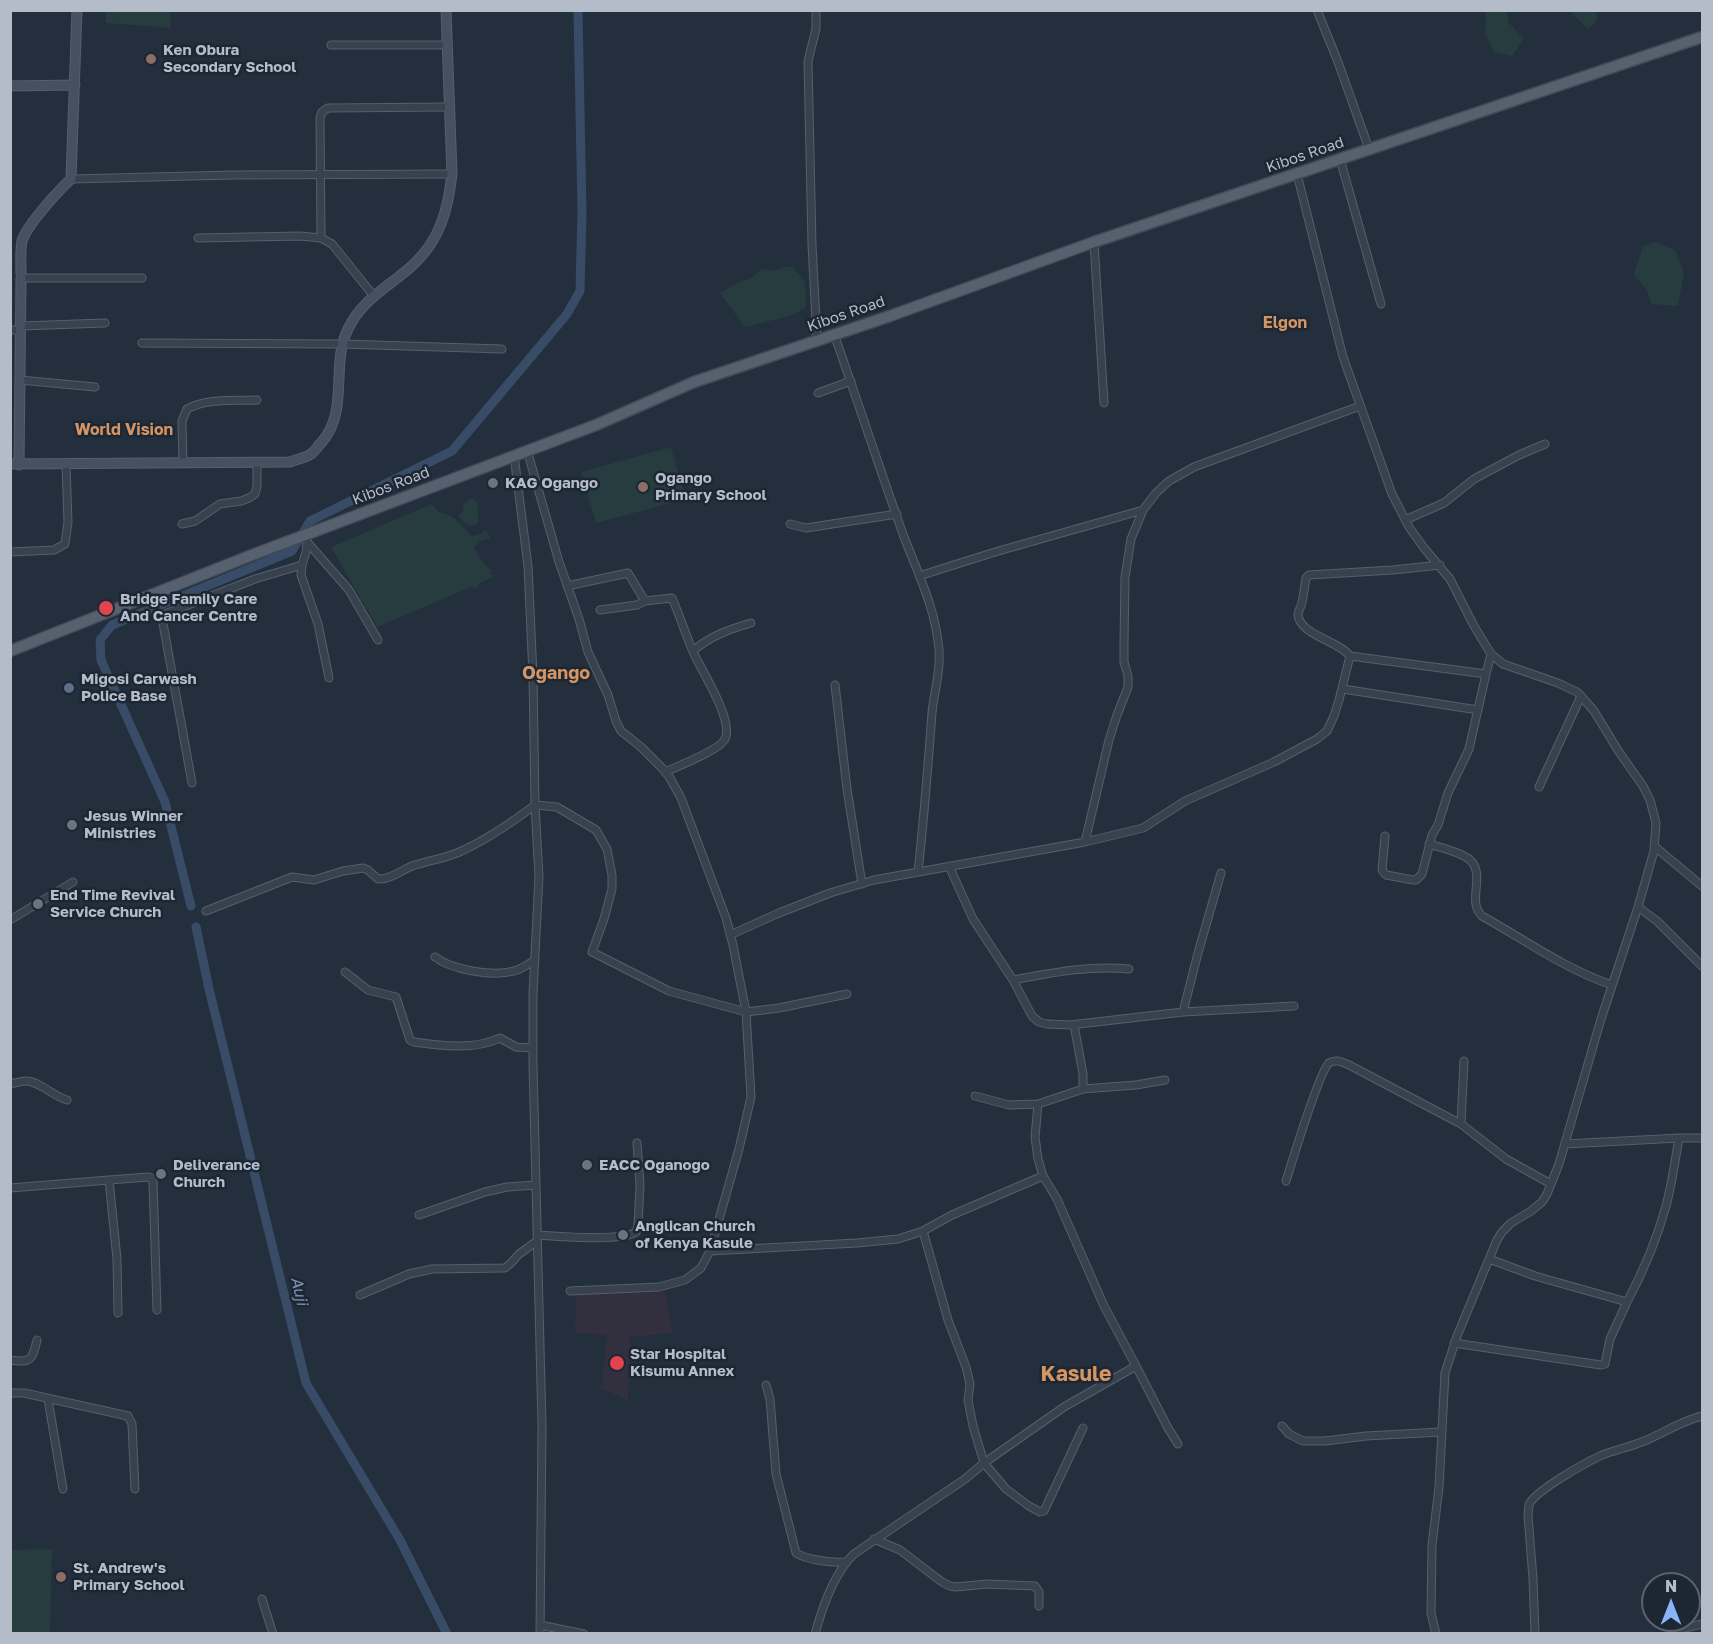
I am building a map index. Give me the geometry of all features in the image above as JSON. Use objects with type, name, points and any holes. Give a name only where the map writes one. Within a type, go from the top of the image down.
[{"type":"main road","name":"Kibos Road","points":[[10,651],[286,542],[308,537],[596,425],[694,382],[890,316],[1094,242],[1702,37]]},
{"type":"street","points":[[71,179],[77,10]]},
{"type":"street","points":[[446,10],[452,174],[442,226],[428,249],[413,265],[374,295],[357,313],[347,330],[342,344],[335,418],[325,438],[311,454],[290,462],[15,464],[20,380],[17,328],[22,241],[28,229],[58,191],[71,179],[234,175],[452,174]]},
{"type":"street","points":[[816,10],[816,28],[808,61],[816,340]]},
{"type":"street","points":[[1317,10],[1369,149]]},
{"type":"street","points":[[330,45],[448,45]]},
{"type":"street","points":[[10,86],[75,85]]},
{"type":"street","points":[[321,238],[320,117],[324,110],[328,108],[450,106]]},
{"type":"street","points":[[1340,159],[1382,304]]},
{"type":"street","points":[[1297,174],[1343,357],[1392,494],[1405,520],[1424,548],[1450,579],[1491,654],[1503,664],[1577,692],[1594,711],[1643,786],[1650,800],[1656,823],[1654,846],[1638,907],[1551,1184],[1537,1207],[1511,1223],[1502,1232],[1454,1343],[1445,1373],[1431,1568],[1431,1613],[1436,1634]]},
{"type":"street","points":[[198,238],[300,236],[321,238],[332,244],[374,295]]},
{"type":"street","points":[[1094,242],[1104,403]]},
{"type":"street","points":[[21,276],[142,278]]},
{"type":"street","points":[[17,328],[105,323]]},
{"type":"street","points":[[834,334],[919,576],[933,618],[939,647],[940,671],[933,709],[918,872]]},
{"type":"street","points":[[142,343],[342,344],[502,349]]},
{"type":"street","points":[[20,380],[95,387]]},
{"type":"street","points":[[818,393],[850,381]]},
{"type":"street","points":[[183,463],[182,421],[187,409],[201,403],[257,400]]},
{"type":"street","points":[[1085,842],[1109,740],[1128,687],[1124,662],[1125,578],[1131,540],[1143,510],[1155,493],[1169,481],[1194,467],[1360,406]]},
{"type":"street","points":[[1405,520],[1444,502],[1474,479],[1545,444]]},
{"type":"street","points":[[527,450],[588,652],[608,695],[615,721],[621,731],[665,772],[676,788],[726,918],[746,1012],[751,1097],[710,1251],[701,1268],[677,1283],[643,1289],[570,1291]]},
{"type":"street","points":[[514,455],[528,566],[539,877],[533,1048],[542,1426],[540,1634]]},
{"type":"street","points":[[182,524],[195,521],[220,504],[241,501],[255,494],[257,462]]},
{"type":"street","points":[[10,552],[54,550],[64,544],[69,522],[66,464]]},
{"type":"street","points":[[919,576],[1143,510]]},
{"type":"street","points":[[790,524],[806,528],[897,514]]},
{"type":"street","points":[[308,537],[301,575],[318,624],[329,678]]},
{"type":"street","points":[[308,537],[349,590],[378,640]]},
{"type":"street","points":[[192,783],[162,618],[165,614],[255,579],[302,565]]},
{"type":"street","points":[[730,935],[830,893],[862,884],[1085,842],[1143,828],[1185,801],[1274,762],[1317,739],[1327,730],[1334,716],[1350,656],[1346,650],[1301,623],[1298,612],[1305,593],[1306,578],[1309,575],[1440,566]]},
{"type":"street","points":[[567,586],[628,573],[645,601]]},
{"type":"street","points":[[600,610],[672,598],[693,651],[718,702],[728,730],[726,738],[719,746],[665,772]]},
{"type":"street","points":[[693,651],[703,641],[730,628],[751,623]]},
{"type":"street","points":[[1385,836],[1382,870],[1384,873],[1416,880],[1422,874],[1432,835],[1468,749],[1491,654]]},
{"type":"street","points":[[1350,656],[1486,674]]},
{"type":"street","points":[[835,686],[847,789],[862,884]]},
{"type":"street","points":[[1342,689],[1478,710]]},
{"type":"street","points":[[1539,787],[1581,696]]},
{"type":"street","points":[[206,911],[292,877],[314,880],[343,871],[363,868],[378,879],[386,878],[480,842],[510,824],[535,805],[557,807],[596,830],[607,849],[612,889],[592,952],[669,991],[746,1012],[779,1008],[847,994]]},
{"type":"street","points":[[1429,844],[1462,855],[1471,861],[1475,868],[1477,885],[1475,906],[1476,911],[1482,916],[1567,966],[1612,985]]},
{"type":"street","points":[[1654,846],[1702,886]]},
{"type":"street","points":[[949,866],[973,919],[1013,980],[1035,1020],[1047,1024],[1074,1025],[1183,1012],[1294,1006]]},
{"type":"street","points":[[1183,1012],[1197,953],[1221,873]]},
{"type":"street","points":[[10,920],[73,882]]},
{"type":"street","points":[[1638,907],[1657,921],[1702,966]]},
{"type":"street","points":[[435,957],[443,963],[495,973],[513,971],[535,960]]},
{"type":"street","points":[[1013,980],[1093,968],[1128,969]]},
{"type":"street","points":[[345,972],[368,990],[396,997],[410,1040],[414,1042],[464,1046],[484,1045],[500,1038],[516,1047],[533,1048]]},
{"type":"street","points":[[1074,1025],[1083,1074],[1083,1089]]},
{"type":"street","points":[[1286,1181],[1320,1083],[1328,1065],[1336,1060],[1461,1124],[1506,1159],[1551,1184]]},
{"type":"street","points":[[1461,1124],[1464,1061]]},
{"type":"street","points":[[975,1096],[1009,1105],[1038,1104],[1083,1089],[1136,1085],[1165,1080]]},
{"type":"street","points":[[10,1084],[26,1081],[36,1084],[57,1098],[67,1100]]},
{"type":"street","points":[[1038,1104],[1035,1137],[1043,1176],[1057,1199],[1104,1306],[1178,1444]]},
{"type":"street","points":[[1454,1343],[1605,1364],[1610,1339],[1637,1283],[1666,1206],[1679,1138]]},
{"type":"street","points":[[1565,1144],[1702,1138]]},
{"type":"street","points":[[360,1295],[410,1274],[432,1269],[504,1268],[537,1238],[617,1237],[636,1232],[640,1185],[637,1143]]},
{"type":"street","points":[[710,1251],[898,1239],[923,1231],[952,1215],[1043,1176]]},
{"type":"street","points":[[10,1188],[152,1178],[157,1310]]},
{"type":"street","points":[[109,1180],[116,1248],[118,1313]]},
{"type":"street","points":[[419,1215],[485,1192],[507,1187],[536,1185]]},
{"type":"street","points":[[923,1231],[948,1320],[966,1367],[970,1384],[968,1400],[984,1463],[1006,1489],[1029,1506],[1040,1512],[1044,1511],[1083,1428]]},
{"type":"street","points":[[1489,1259],[1535,1276],[1627,1302]]},
{"type":"street","points":[[10,1360],[25,1362],[29,1360],[33,1356],[37,1340]]},
{"type":"street","points":[[815,1634],[820,1617],[845,1562],[854,1554],[965,1479],[1064,1407],[1136,1366]]},
{"type":"street","points":[[766,1385],[770,1399],[776,1474],[796,1553],[809,1558],[837,1563],[845,1562]]},
{"type":"street","points":[[10,1393],[129,1417],[132,1424],[135,1489]]},
{"type":"street","points":[[48,1399],[63,1489]]},
{"type":"street","points":[[1535,1634],[1528,1515],[1533,1499],[1575,1469],[1602,1455],[1641,1442],[1702,1416]]},
{"type":"street","points":[[1282,1426],[1289,1434],[1304,1441],[1441,1432]]},
{"type":"street","points":[[874,1539],[900,1550],[950,1586],[987,1584],[1035,1586],[1039,1592],[1038,1606]]},
{"type":"street","points":[[262,1599],[273,1634]]},
{"type":"street","points":[[1671,1634],[1702,1624]]},
{"type":"street","points":[[540,1625],[584,1634]]},
{"type":"shaded area","name":"Star Hospital Kisumu Annex","points":[[665,1292],[673,1333],[630,1337],[628,1400],[601,1388],[607,1335],[575,1333],[576,1294]]},
{"type":"green space","points":[[106,11],[170,11],[171,28],[106,23]]},
{"type":"green space","points":[[1485,11],[1507,11],[1508,22],[1524,39],[1512,56],[1494,52],[1485,33]]},
{"type":"green space","points":[[1571,11],[1596,11],[1597,20],[1588,29]]},
{"type":"green space","points":[[1656,242],[1675,250],[1684,273],[1678,306],[1651,304],[1647,290],[1634,275],[1643,246]]},
{"type":"green space","points":[[792,267],[805,281],[806,307],[793,315],[745,327],[720,293],[739,282],[750,279],[762,269],[772,271]]},
{"type":"green space","points":[[671,447],[686,499],[596,523],[581,472]]},
{"type":"green space","points":[[472,498],[477,502],[478,524],[470,526],[459,516],[464,510],[462,505]]},
{"type":"green space","points":[[432,504],[439,513],[453,518],[472,536],[482,534],[485,530],[491,538],[478,541],[474,548],[485,565],[492,571],[490,573],[493,577],[480,583],[476,589],[471,587],[377,627],[331,547]]},
{"type":"green space","points":[[52,1549],[50,1633],[11,1633],[11,1550]]},
{"type":"waterway","points":[[191,906],[165,802],[101,660],[100,640],[112,625],[292,551],[310,521],[452,451],[567,314],[580,291],[582,212],[578,10]]},
{"type":"waterway","name":"Auji","points":[[196,927],[209,989],[306,1383],[400,1540],[447,1634]]},
{"type":"place","name":"Ken Obura Secondary School","points":[[151,59]]},
{"type":"place","name":"KAG Ogango","points":[[493,483]]},
{"type":"place","name":"Ogango Primary School","points":[[643,487]]},
{"type":"place","name":"Bridge Family Care And Cancer Centre","points":[[106,608]]},
{"type":"place","name":"Migosi Carwash Police Base","points":[[69,688]]},
{"type":"place","name":"Jesus Winner Ministries","points":[[72,825]]},
{"type":"place","name":"End Time Revival Service Church","points":[[38,904]]},
{"type":"place","name":"EACC Oganogo","points":[[587,1165]]},
{"type":"place","name":"Deliverance Church","points":[[161,1174]]},
{"type":"place","name":"Anglican Church of Kenya Kasule","points":[[623,1235]]},
{"type":"place","name":"Star Hospital Kisumu Annex","points":[[617,1363]]},
{"type":"place","name":"St. Andrew's Primary School","points":[[61,1577]]},
{"type":"district","name":"Elgon","points":[[1285,323]]},
{"type":"district","name":"World Vision","points":[[124,430]]},
{"type":"district","name":"Ogango","points":[[556,673]]},
{"type":"district","name":"Kasule","points":[[1076,1374]]}]
